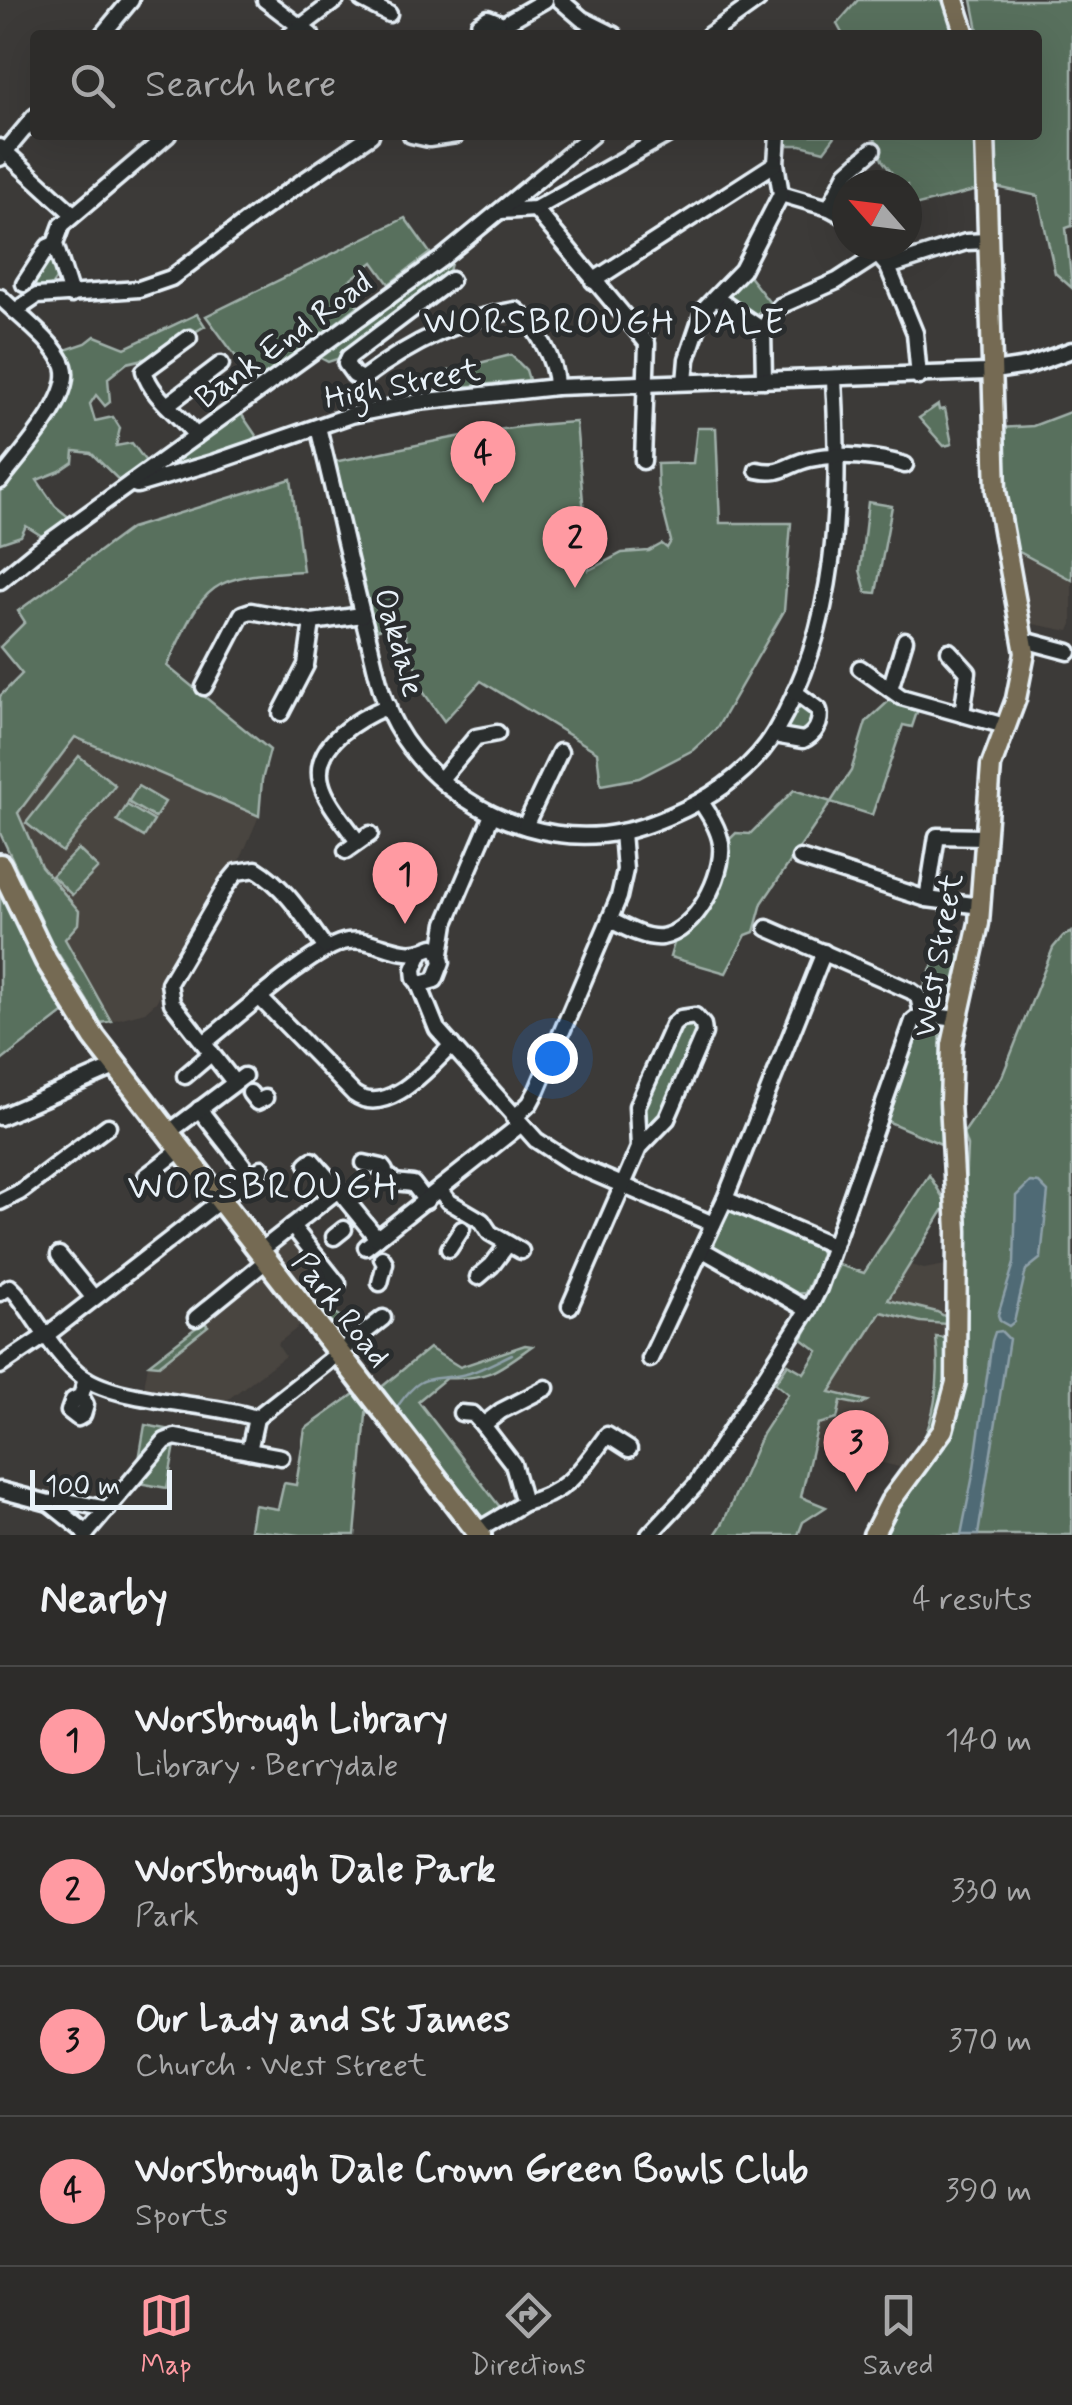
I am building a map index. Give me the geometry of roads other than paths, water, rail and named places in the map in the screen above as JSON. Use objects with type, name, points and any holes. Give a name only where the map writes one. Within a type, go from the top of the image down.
[{"type":"highway","name":"Park Road","points":[[0,865],[56,977],[117,1066],[478,1533]]},
{"type":"main road","points":[[954,0],[963,30]]},
{"type":"main road","name":"West Street","points":[[873,1535],[890,1502],[943,1430],[956,1382],[957,1230],[950,1070],[956,1019],[977,938],[991,766],[1022,676],[1024,640],[996,491],[985,140]]},
{"type":"street","points":[[106,30],[132,0]]},
{"type":"street","points":[[265,0],[299,30]]},
{"type":"street","points":[[303,30],[336,0]]},
{"type":"street","points":[[362,0],[389,14]]},
{"type":"street","points":[[479,30],[485,19],[495,20],[499,30],[545,0]]},
{"type":"street","points":[[560,0],[582,19],[604,30]]},
{"type":"street","points":[[716,30],[758,0]]},
{"type":"street","points":[[30,121],[2,152],[72,214]]},
{"type":"street","points":[[71,295],[55,244],[62,225],[162,140]]},
{"type":"street","points":[[15,312],[36,296],[139,289],[171,278],[364,140]]},
{"type":"street","name":"Bank End Road","points":[[0,581],[441,259],[586,140]]},
{"type":"street","points":[[500,211],[535,209],[658,140]]},
{"type":"street","points":[[684,382],[704,308],[742,270],[781,194],[776,163],[778,140]]},
{"type":"street","points":[[828,208],[847,173],[873,150]]},
{"type":"street","points":[[593,281],[776,163]]},
{"type":"street","points":[[781,194],[832,210]]},
{"type":"street","points":[[535,209],[647,343],[643,461]]},
{"type":"street","points":[[922,249],[988,241]]},
{"type":"street","points":[[24,284],[48,247],[55,244]]},
{"type":"street","points":[[764,380],[763,330],[780,306],[837,281],[871,260]]},
{"type":"street","points":[[880,260],[915,332],[919,377]]},
{"type":"street","points":[[451,280],[350,357],[346,364],[354,376],[362,379],[413,344],[516,310],[525,317],[552,362],[556,386]]},
{"type":"street","points":[[0,297],[55,350],[66,368],[56,407],[0,480]]},
{"type":"street","points":[[716,298],[763,330]]},
{"type":"street","points":[[190,338],[144,371],[152,391],[178,412],[196,436]]},
{"type":"street","name":"High Street","points":[[131,483],[215,462],[351,415],[418,402],[556,386],[919,377],[1027,366],[1070,355]]},
{"type":"street","points":[[168,405],[221,364]]},
{"type":"street","name":"Oakdale","points":[[318,427],[377,680],[396,726],[418,757],[464,799],[492,814],[525,826],[583,835],[622,832],[701,802],[751,762],[774,734],[795,692],[819,620],[833,554],[838,457],[834,380]]},
{"type":"street","points":[[757,470],[773,474],[806,460],[838,457],[889,460],[905,465]]},
{"type":"street","points":[[204,687],[242,614],[251,611],[312,622],[362,615]]},
{"type":"street","points":[[282,713],[306,665],[312,622]]},
{"type":"street","points":[[890,689],[905,640]]},
{"type":"street","points":[[1024,640],[1069,652]]},
{"type":"street","points":[[949,651],[968,672],[962,714]]},
{"type":"street","points":[[860,668],[901,697],[1005,726]]},
{"type":"street","points":[[774,734],[803,740],[819,723],[819,710],[795,692]]},
{"type":"street","points":[[358,842],[325,793],[320,772],[323,758],[358,719],[388,706]]},
{"type":"street","points":[[441,779],[476,737],[497,733]]},
{"type":"street","points":[[525,826],[560,752]]},
{"type":"street","points":[[610,920],[649,936],[662,937],[684,925],[703,903],[719,864],[721,845],[701,802]]},
{"type":"street","points":[[421,979],[442,962],[446,923],[492,814]]},
{"type":"street","points":[[374,1247],[517,1121],[530,1102],[610,920],[626,870],[622,832]]},
{"type":"street","points":[[928,899],[938,836],[984,838]]},
{"type":"street","points":[[800,858],[839,864],[928,899],[981,906]]},
{"type":"street","points":[[265,1098],[259,1103],[208,1048],[168,993],[169,983],[227,884],[241,871],[256,868],[271,878],[325,948]]},
{"type":"street","points":[[446,923],[424,950],[421,979],[434,1024],[517,1121],[555,1155],[714,1224]]},
{"type":"street","points":[[767,928],[911,991],[918,996],[922,1014]]},
{"type":"street","points":[[185,1076],[208,1048],[261,998],[325,948],[360,940],[403,954],[433,947],[442,954]]},
{"type":"street","points":[[650,1359],[725,1199],[824,952]]},
{"type":"street","points":[[403,954],[421,979]]},
{"type":"street","points":[[261,998],[354,1094],[370,1103],[390,1098],[452,1046]]},
{"type":"street","points":[[649,1535],[695,1486],[808,1310],[914,1021],[922,1014],[956,1019]]},
{"type":"street","points":[[570,1306],[639,1148],[667,1120],[704,1033],[704,1025],[695,1016],[681,1018],[673,1025],[637,1106],[639,1148]]},
{"type":"street","points":[[0,1116],[117,1066]]},
{"type":"street","points":[[146,1176],[199,1109],[242,1084]]},
{"type":"street","points":[[0,1366],[48,1334],[256,1171],[199,1109]]},
{"type":"street","points":[[0,1202],[20,1192],[108,1126]]},
{"type":"street","points":[[306,1164],[312,1160],[338,1190],[347,1226],[374,1247],[385,1262],[380,1283]]},
{"type":"street","points":[[364,1163],[382,1167],[394,1182],[413,1184],[426,1200]]},
{"type":"street","points":[[196,1318],[292,1226],[338,1190]]},
{"type":"street","points":[[440,1190],[466,1222]]},
{"type":"street","points":[[725,1199],[834,1246]]},
{"type":"street","points":[[466,1222],[482,1221],[490,1233],[515,1247],[478,1277]]},
{"type":"street","points":[[449,1250],[466,1222]]},
{"type":"street","points":[[292,1226],[329,1280]]},
{"type":"street","points":[[702,1250],[808,1310]]},
{"type":"street","points":[[59,1255],[93,1298]]},
{"type":"street","points":[[0,1293],[10,1288],[16,1292],[86,1379],[123,1392],[256,1418]]},
{"type":"street","points":[[249,1451],[256,1418],[338,1352],[379,1326]]},
{"type":"street","points":[[80,1396],[86,1379]]},
{"type":"street","points":[[483,1424],[550,1387]]},
{"type":"street","points":[[461,1413],[473,1414],[514,1464],[524,1502]]},
{"type":"street","points":[[478,1533],[524,1502],[556,1492],[576,1478],[610,1430],[630,1449]]},
{"type":"street","points":[[49,1503],[86,1534],[166,1441],[175,1438],[281,1457]]},
{"type":"street","points":[[0,1490],[49,1503],[67,1501],[108,1510]]},
{"type":"water","points":[[1030,1182],[1039,1183],[1048,1192],[1041,1258],[1026,1270],[1014,1322],[1009,1326],[998,1315],[1014,1263],[1016,1196]]},
{"type":"water","points":[[1001,1331],[1009,1339],[978,1535],[961,1535],[992,1341],[995,1332]]},
{"type":"waterway","points":[[397,1407],[421,1382],[472,1372],[512,1354]]},
{"type":"place","name":"Worsbrough Dale Crown Green Bowls Club","points":[[483,503]]},
{"type":"place","name":"Worsbrough Dale Park","points":[[575,588]]},
{"type":"place","name":"Worsbrough Library","points":[[405,924]]},
{"type":"place","name":"Our Lady and St James","points":[[856,1492]]},
{"type":"district","name":"WORSBROUGH DALE","points":[[605,321]]},
{"type":"district","name":"WORSBROUGH","points":[[264,1185]]}]
